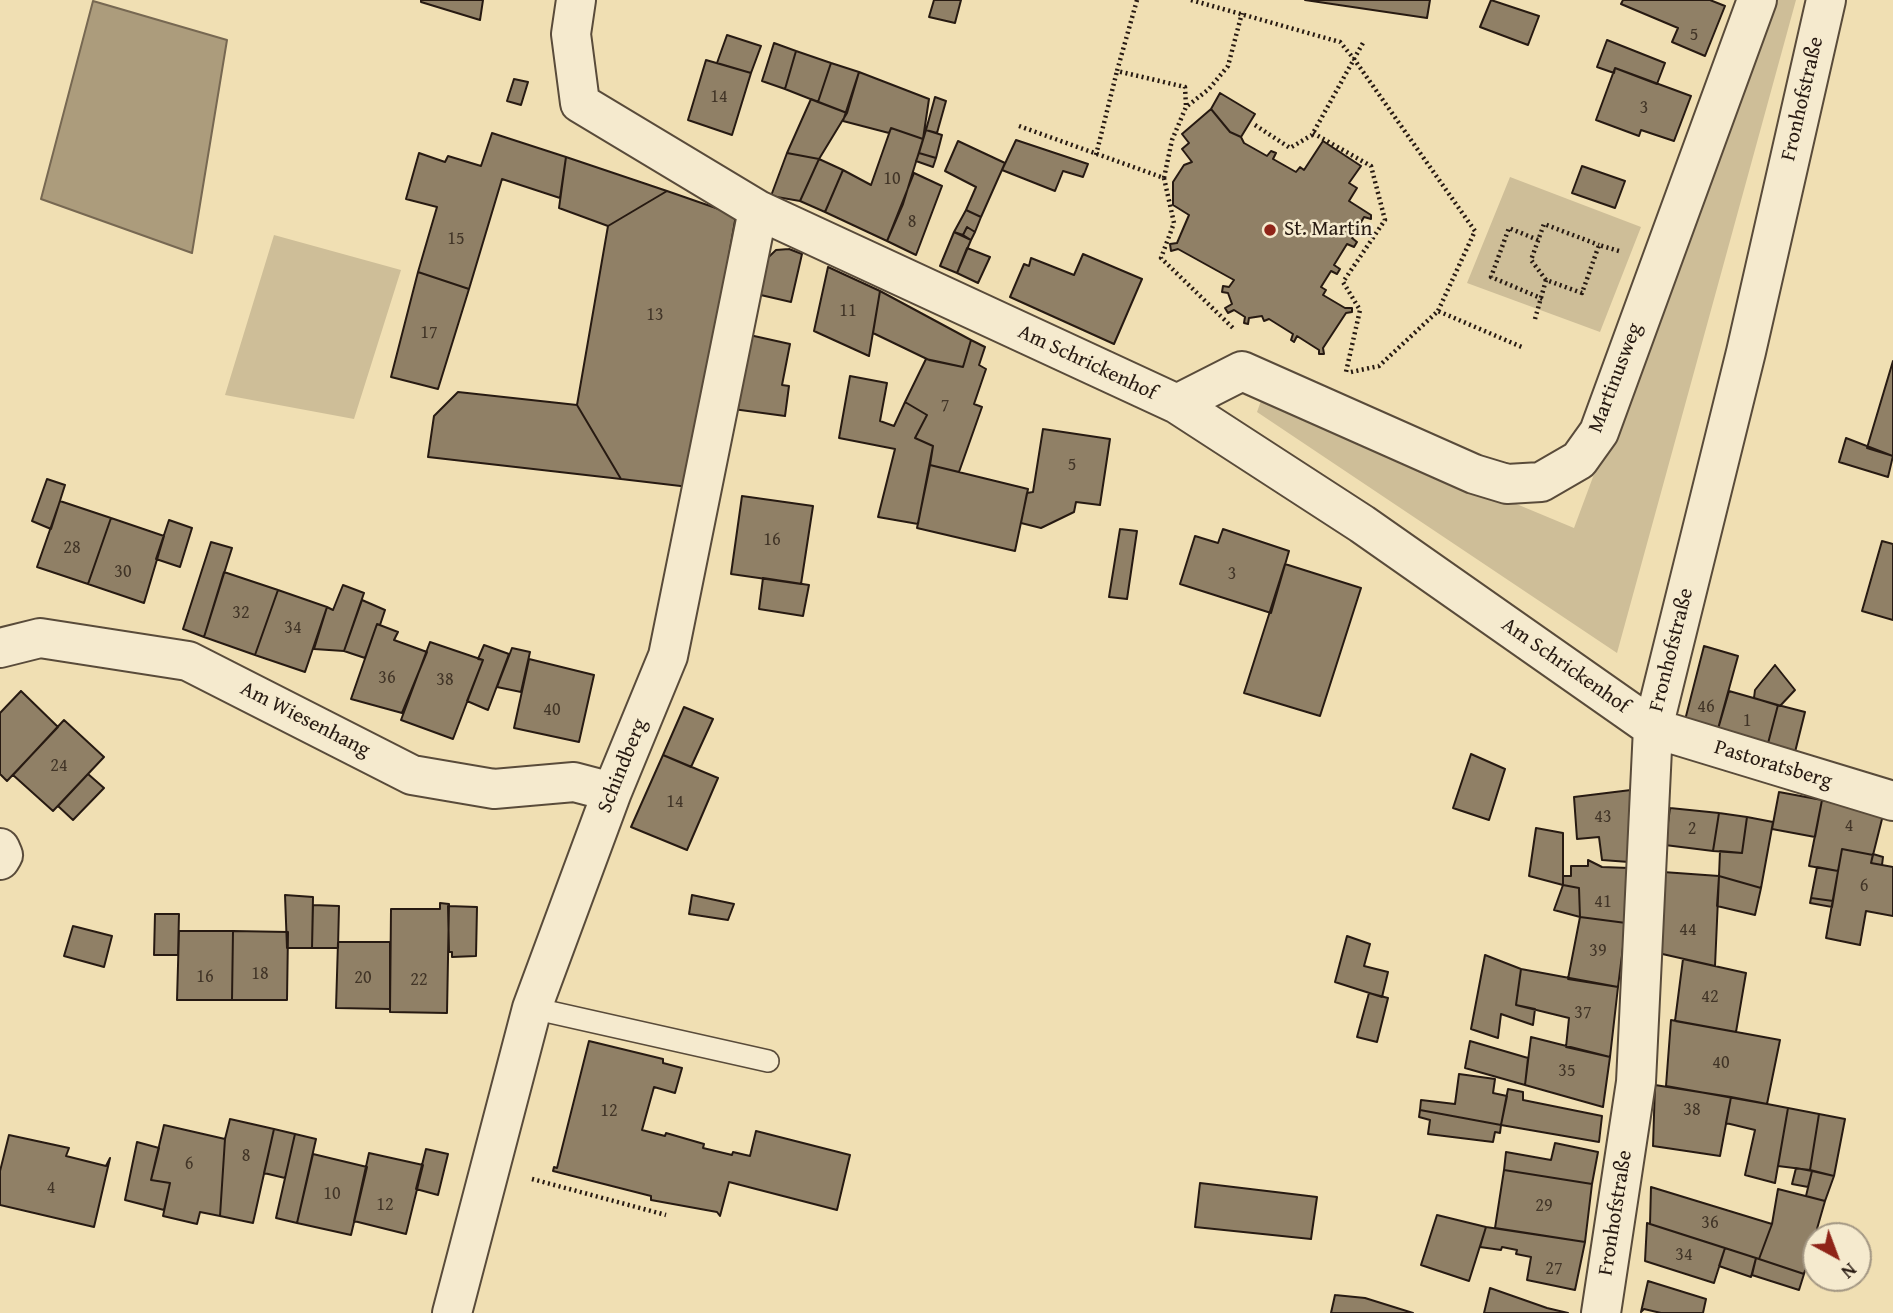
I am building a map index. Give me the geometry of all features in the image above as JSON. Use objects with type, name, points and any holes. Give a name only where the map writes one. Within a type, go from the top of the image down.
[{"type":"street","name":"Am Schrickenhof","points":[[576,0],[571,34],[580,103],[758,210],[1177,404],[1362,524],[1653,728]]},
{"type":"street","name":"Martinusweg","points":[[1177,404],[1242,371],[1474,474],[1507,484],[1542,482],[1579,460],[1599,432],[1757,0]]},
{"type":"street","name":"Fronhofstraße","points":[[1601,1313],[1636,1082],[1653,728],[1746,352],[1826,0]]},
{"type":"street","name":"Schindberg","points":[[452,1313],[532,1008],[612,792],[668,656],[758,210]]},
{"type":"street","name":"Am Wiesenhang","points":[[0,649],[40,638],[188,661],[412,775],[494,789],[574,782],[612,792]]},
{"type":"street","name":"Pastoratsberg","points":[[1653,728],[1893,801]]},
{"type":"street","points":[[0,848],[3,855],[0,860]]},
{"type":"lane","points":[[532,1008],[768,1061]]},
{"type":"path","points":[[1096,155],[1137,0]]},
{"type":"path","points":[[1191,0],[1340,42],[1475,231],[1438,311],[1379,366],[1333,376]]},
{"type":"path","points":[[1185,107],[1209,89],[1228,66],[1242,13]]},
{"type":"path","points":[[1255,125],[1290,148],[1313,133],[1364,41]]},
{"type":"path","points":[[1118,71],[1185,87],[1185,107],[1172,140],[1164,178],[1174,223],[1161,258],[1233,328],[1244,334]]},
{"type":"path","points":[[1019,127],[1164,178]]},
{"type":"path","points":[[1313,133],[1371,166],[1385,220],[1343,282],[1360,310],[1346,373]]},
{"type":"path","points":[[1599,245],[1582,293],[1546,280],[1531,260],[1544,224],[1630,255]]},
{"type":"path","points":[[1538,240],[1509,228],[1491,276],[1543,299]]},
{"type":"path","points":[[1535,319],[1543,299],[1546,280]]},
{"type":"path","points":[[1438,311],[1524,348]]},
{"type":"path","points":[[490,1168],[666,1215]]},
{"type":"shaded area","points":[[1767,0],[1796,0],[1617,653],[1257,412],[1262,398],[1574,528],[1709,165]]},
{"type":"shaded area","points":[[93,1],[227,40],[192,253],[41,199]]},
{"type":"shaded area","points":[[1510,177],[1641,227],[1600,332],[1467,283]]},
{"type":"shaded area","points":[[274,235],[401,270],[354,419],[225,395]]},
{"type":"building","points":[[483,0],[480,20],[421,2]]},
{"type":"building","points":[[934,0],[961,0],[955,23],[929,17]]},
{"type":"building","points":[[1305,0],[1430,0],[1427,18]]},
{"type":"building","points":[[1491,0],[1539,16],[1528,45],[1480,27]]},
{"type":"building","points":[[1623,0],[1710,0],[1725,6],[1705,56],[1672,42],[1678,28],[1621,4]]},
{"type":"building","points":[[727,35],[761,46],[751,73],[717,63]]},
{"type":"building","points":[[1607,40],[1665,63],[1657,84],[1615,68],[1614,73],[1597,67]]},
{"type":"building","points":[[774,43],[796,51],[785,89],[762,81]]},
{"type":"building","points":[[796,51],[831,63],[818,102],[785,89]]},
{"type":"building","points":[[706,60],[751,73],[732,135],[688,120]]},
{"type":"building","points":[[831,63],[859,72],[847,113],[818,102]]},
{"type":"building","points":[[1615,68],[1691,96],[1674,141],[1641,130],[1639,136],[1596,120]]},
{"type":"building","points":[[859,72],[929,99],[923,139],[891,128],[889,133],[843,121]]},
{"type":"building","points":[[514,79],[528,82],[521,105],[507,101]]},
{"type":"building","points":[[1220,93],[1255,114],[1241,137],[1230,132],[1211,109]]},
{"type":"building","points":[[935,97],[946,101],[937,133],[926,130]]},
{"type":"building","points":[[811,99],[847,113],[819,159],[787,153]]},
{"type":"building","name":"St. Martin","points":[[1211,109],[1230,132],[1241,137],[1244,143],[1267,156],[1271,151],[1276,153],[1273,159],[1296,172],[1300,167],[1304,170],[1323,141],[1361,166],[1349,183],[1357,188],[1349,201],[1371,215],[1371,219],[1364,217],[1352,238],[1357,242],[1354,247],[1347,244],[1334,265],[1340,269],[1337,274],[1331,271],[1321,287],[1326,290],[1323,295],[1345,308],[1352,308],[1352,312],[1346,313],[1323,348],[1324,354],[1319,354],[1319,350],[1297,336],[1294,342],[1291,340],[1293,334],[1269,319],[1264,321],[1262,316],[1249,318],[1248,324],[1244,323],[1245,317],[1234,310],[1228,313],[1225,308],[1232,304],[1228,293],[1222,292],[1223,286],[1229,287],[1234,280],[1178,249],[1171,251],[1170,244],[1177,243],[1189,215],[1173,205],[1173,182],[1184,165],[1192,162],[1182,149],[1189,143],[1182,134]]},
{"type":"building","points":[[891,128],[923,139],[903,204],[887,241],[825,212],[843,170],[871,185]]},
{"type":"building","points":[[926,130],[942,135],[936,158],[919,153]]},
{"type":"building","points":[[492,133],[566,157],[560,198],[502,179],[469,289],[418,272],[437,207],[406,199],[419,153],[445,162],[448,156],[481,166]]},
{"type":"building","points":[[1016,140],[1088,164],[1083,177],[1063,171],[1055,191],[1002,170]]},
{"type":"building","points":[[958,141],[1005,163],[981,217],[966,210],[976,187],[945,171]]},
{"type":"building","points":[[787,153],[819,159],[800,201],[771,196]]},
{"type":"building","points":[[919,153],[936,158],[933,167],[916,161]]},
{"type":"building","points":[[566,157],[667,191],[608,226],[559,208]]},
{"type":"building","points":[[819,159],[843,170],[825,212],[800,201]]},
{"type":"building","points":[[1582,166],[1625,181],[1615,208],[1572,193]]},
{"type":"building","points":[[914,173],[942,186],[916,255],[887,241]]},
{"type":"building","points":[[667,191],[736,215],[689,487],[621,479],[577,405],[608,226]]},
{"type":"building","points":[[966,210],[981,217],[975,232],[967,227],[963,235],[954,232]]},
{"type":"building","points":[[967,227],[975,232],[971,240],[963,235]]},
{"type":"building","points":[[954,232],[971,240],[957,273],[940,266]]},
{"type":"building","points":[[967,248],[990,257],[978,283],[957,273]]},
{"type":"building","points":[[789,249],[802,254],[791,302],[752,293],[756,269],[776,250]]},
{"type":"building","points":[[1083,254],[1142,279],[1114,344],[1010,297],[1024,264],[1029,266],[1031,258],[1074,275]]},
{"type":"building","points":[[828,267],[880,291],[869,356],[814,331]]},
{"type":"building","points":[[418,272],[469,289],[438,389],[391,377]]},
{"type":"building","points":[[880,291],[971,340],[963,367],[929,360],[873,333]]},
{"type":"building","points":[[745,334],[790,344],[782,385],[789,386],[785,416],[733,409]]},
{"type":"building","points":[[971,340],[985,347],[979,365],[986,369],[974,404],[982,407],[959,472],[930,465],[933,446],[915,438],[927,415],[905,402],[926,359],[963,367]]},
{"type":"building","points":[[1893,361],[1893,456],[1867,448]]},
{"type":"building","points":[[850,376],[887,383],[880,421],[894,426],[905,402],[927,415],[915,438],[933,446],[918,524],[878,517],[895,449],[839,438]]},
{"type":"building","points":[[458,392],[577,405],[621,479],[428,457],[434,416]]},
{"type":"building","points":[[1043,429],[1110,439],[1100,505],[1076,502],[1074,512],[1041,528],[1021,523],[1027,493],[1033,492]]},
{"type":"building","points":[[1846,438],[1893,456],[1888,477],[1839,462]]},
{"type":"building","points":[[930,465],[1028,489],[1015,551],[917,528]]},
{"type":"building","points":[[47,479],[65,485],[51,529],[32,521]]},
{"type":"building","points":[[742,496],[813,506],[801,584],[731,574]]},
{"type":"building","points":[[60,501],[111,518],[88,584],[37,567]]},
{"type":"building","points":[[111,518],[164,536],[144,603],[88,584]]},
{"type":"building","points":[[169,520],[192,528],[180,567],[156,559]]},
{"type":"building","points":[[1120,529],[1137,531],[1127,599],[1109,597]]},
{"type":"building","points":[[1223,529],[1289,551],[1271,613],[1180,584],[1195,536],[1218,543]]},
{"type":"building","points":[[1882,541],[1893,544],[1893,620],[1862,611]]},
{"type":"building","points":[[211,542],[232,548],[204,637],[183,629]]},
{"type":"building","points":[[1285,564],[1361,588],[1320,716],[1244,693]]},
{"type":"building","points":[[224,572],[278,590],[255,655],[204,637]]},
{"type":"building","points":[[763,578],[809,585],[803,616],[759,609]]},
{"type":"building","points":[[343,585],[364,593],[344,651],[314,649],[327,607],[333,610]]},
{"type":"building","points":[[278,590],[327,607],[305,672],[255,655]]},
{"type":"building","points":[[362,600],[385,610],[365,658],[344,651]]},
{"type":"building","points":[[377,624],[398,632],[394,640],[427,652],[402,713],[351,699]]},
{"type":"building","points":[[430,642],[483,660],[453,739],[401,720]]},
{"type":"building","points":[[484,645],[509,654],[488,710],[467,701],[483,660],[478,659]]},
{"type":"building","points":[[1704,646],[1738,656],[1716,736],[1684,724]]},
{"type":"building","points":[[512,648],[530,652],[521,692],[497,687]]},
{"type":"building","points":[[529,659],[594,675],[579,742],[514,728]]},
{"type":"building","points":[[1775,665],[1795,690],[1780,706],[1754,698],[1755,690]]},
{"type":"building","points":[[21,691],[58,727],[7,781],[0,774],[0,713]]},
{"type":"building","points":[[1729,691],[1778,705],[1766,751],[1716,736]]},
{"type":"building","points":[[1778,705],[1805,712],[1794,756],[1766,751]]},
{"type":"building","points":[[684,707],[713,719],[691,767],[663,755]]},
{"type":"building","points":[[64,720],[104,757],[53,811],[13,775]]},
{"type":"building","points":[[1471,754],[1505,769],[1489,820],[1453,808]]},
{"type":"building","points":[[663,755],[718,778],[687,850],[631,827]]},
{"type":"building","points":[[88,774],[104,788],[73,820],[58,806]]},
{"type":"building","points":[[1631,790],[1629,862],[1602,860],[1599,837],[1577,839],[1574,797]]},
{"type":"building","points":[[1779,792],[1822,800],[1815,837],[1772,829]]},
{"type":"building","points":[[1822,800],[1883,815],[1873,855],[1842,849],[1838,871],[1809,866]]},
{"type":"building","points":[[1670,808],[1719,813],[1713,851],[1665,845]]},
{"type":"building","points":[[1719,813],[1747,817],[1742,853],[1713,851]]},
{"type":"building","points":[[1747,817],[1773,822],[1761,888],[1719,876],[1720,851],[1742,853]]},
{"type":"building","points":[[1536,828],[1563,833],[1563,885],[1529,876]]},
{"type":"building","points":[[1842,849],[1873,855],[1871,863],[1893,867],[1893,916],[1866,911],[1860,945],[1826,938]]},
{"type":"building","points":[[1873,854],[1883,857],[1882,865],[1871,863]]},
{"type":"building","points":[[1588,860],[1602,867],[1629,868],[1626,923],[1580,917],[1579,888],[1563,885],[1563,876],[1571,876],[1571,866],[1588,866]]},
{"type":"building","points":[[1817,867],[1838,871],[1833,901],[1811,898]]},
{"type":"building","points":[[1663,872],[1719,876],[1715,966],[1658,953]]},
{"type":"building","points":[[1719,876],[1761,888],[1755,915],[1717,906]]},
{"type":"building","points":[[1563,885],[1579,888],[1580,917],[1554,910]]},
{"type":"building","points":[[285,895],[313,897],[312,948],[287,948]]},
{"type":"building","points":[[692,895],[734,904],[728,920],[689,914]]},
{"type":"building","points":[[1811,898],[1833,901],[1832,907],[1810,903]]},
{"type":"building","points":[[440,903],[449,904],[447,1013],[390,1012],[391,909],[440,909]]},
{"type":"building","points":[[313,905],[339,906],[338,948],[312,948]]},
{"type":"building","points":[[448,906],[477,907],[476,956],[452,957],[452,952],[449,952]]},
{"type":"building","points":[[155,914],[179,914],[178,955],[154,955]]},
{"type":"building","points":[[1580,917],[1626,923],[1618,987],[1568,979]]},
{"type":"building","points":[[73,926],[112,936],[104,967],[64,956]]},
{"type":"building","points":[[179,931],[233,931],[232,1000],[177,1000]]},
{"type":"building","points":[[233,931],[288,932],[287,1000],[232,1000]]},
{"type":"building","points":[[1347,936],[1370,944],[1364,966],[1388,972],[1382,997],[1335,982]]},
{"type":"building","points":[[338,942],[390,942],[390,1009],[336,1008]]},
{"type":"building","points":[[1485,955],[1521,969],[1516,1005],[1535,1009],[1533,1025],[1501,1014],[1498,1038],[1471,1029]]},
{"type":"building","points":[[1683,959],[1746,973],[1736,1032],[1675,1021]]},
{"type":"building","points":[[1521,969],[1618,987],[1610,1057],[1566,1047],[1569,1018],[1516,1005]]},
{"type":"building","points":[[1369,993],[1388,998],[1377,1042],[1357,1037]]},
{"type":"building","points":[[1671,1020],[1780,1040],[1767,1104],[1666,1086]]},
{"type":"building","points":[[1531,1037],[1610,1057],[1603,1107],[1525,1085]]},
{"type":"building","points":[[589,1041],[663,1059],[663,1063],[682,1068],[675,1093],[654,1087],[642,1130],[665,1136],[666,1133],[704,1144],[703,1148],[732,1155],[733,1152],[750,1156],[756,1131],[850,1155],[837,1210],[729,1182],[720,1216],[717,1212],[651,1200],[651,1196],[553,1171],[554,1167],[557,1168]]},
{"type":"building","points":[[1470,1041],[1528,1058],[1525,1085],[1465,1068]]},
{"type":"building","points":[[1459,1074],[1495,1079],[1493,1093],[1507,1096],[1501,1125],[1420,1110],[1421,1100],[1455,1104]]},
{"type":"building","points":[[1655,1085],[1731,1097],[1720,1156],[1653,1146]]},
{"type":"building","points":[[1508,1089],[1523,1092],[1523,1100],[1602,1116],[1599,1142],[1501,1125]]},
{"type":"building","points":[[1731,1097],[1788,1108],[1775,1183],[1745,1175],[1755,1130],[1726,1123]]},
{"type":"building","points":[[1788,1108],[1819,1114],[1810,1170],[1778,1166]]},
{"type":"building","points":[[1420,1110],[1501,1125],[1500,1133],[1495,1132],[1493,1142],[1428,1134],[1430,1120],[1419,1117]]},
{"type":"building","points":[[1819,1114],[1845,1119],[1834,1176],[1810,1170]]},
{"type":"building","points":[[230,1119],[274,1129],[253,1223],[220,1216],[225,1139]]},
{"type":"building","points":[[164,1125],[225,1139],[220,1216],[200,1212],[197,1224],[163,1216],[170,1183],[151,1180]]},
{"type":"building","points":[[274,1129],[295,1134],[285,1178],[264,1173]]},
{"type":"building","points":[[295,1134],[316,1139],[297,1223],[276,1218]]},
{"type":"building","points":[[9,1135],[69,1148],[66,1156],[106,1166],[110,1158],[94,1227],[0,1205],[0,1171]]},
{"type":"building","points":[[137,1142],[159,1148],[151,1180],[170,1183],[164,1210],[125,1200]]},
{"type":"building","points":[[1555,1143],[1598,1152],[1592,1184],[1504,1170],[1506,1152],[1551,1160]]},
{"type":"building","points":[[426,1149],[448,1154],[438,1195],[416,1189]]},
{"type":"building","points":[[369,1153],[423,1165],[406,1234],[354,1221]]},
{"type":"building","points":[[313,1154],[367,1167],[351,1235],[297,1223]]},
{"type":"building","points":[[1796,1168],[1812,1171],[1808,1187],[1792,1184]]},
{"type":"building","points":[[1504,1170],[1592,1184],[1585,1242],[1495,1228]]},
{"type":"building","points":[[1812,1171],[1834,1176],[1825,1201],[1806,1196]]},
{"type":"building","points":[[1200,1183],[1317,1197],[1311,1239],[1195,1227]]},
{"type":"building","points":[[1651,1187],[1772,1224],[1759,1259],[1650,1224]]},
{"type":"building","points":[[1778,1189],[1825,1201],[1819,1222],[1802,1222],[1802,1273],[1759,1259],[1772,1224]]},
{"type":"building","points":[[1437,1215],[1486,1227],[1469,1281],[1421,1265]]},
{"type":"building","points":[[1647,1223],[1725,1248],[1714,1283],[1645,1261]]},
{"type":"building","points":[[1486,1227],[1585,1242],[1575,1290],[1527,1280],[1531,1257],[1516,1254],[1517,1250],[1480,1247]]},
{"type":"building","points":[[1725,1248],[1756,1258],[1751,1277],[1719,1266]]},
{"type":"building","points":[[1756,1258],[1802,1273],[1802,1280],[1799,1290],[1752,1275]]},
{"type":"building","points":[[1648,1281],[1706,1299],[1703,1313],[1661,1313],[1644,1309],[1641,1312]]},
{"type":"building","points":[[1490,1288],[1547,1308],[1568,1313],[1484,1313]]},
{"type":"building","points":[[1335,1295],[1365,1298],[1413,1313],[1331,1313]]},
{"type":"place","name":"St. Martin","points":[[1270,230]]}]
